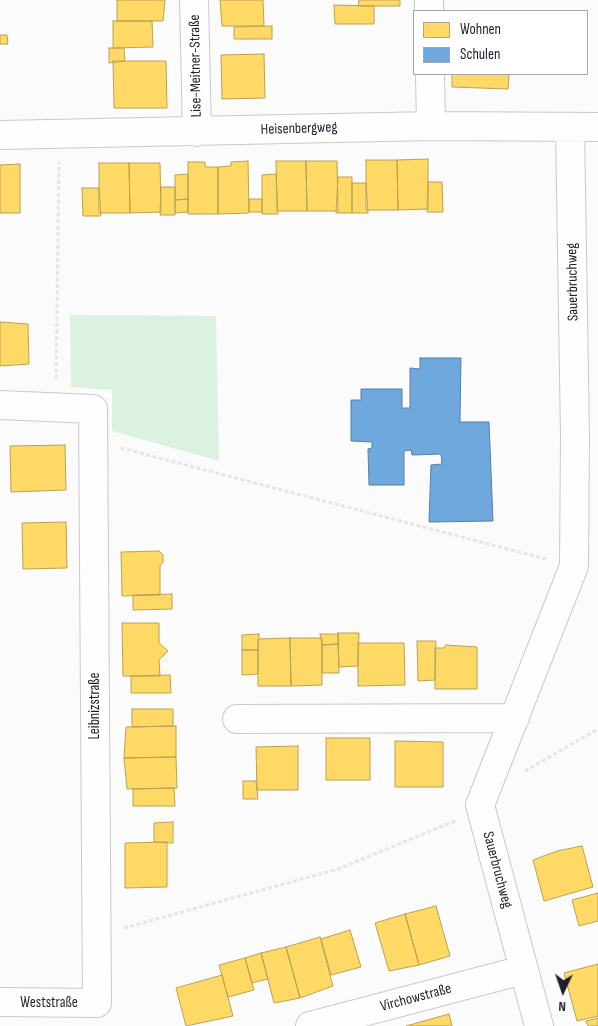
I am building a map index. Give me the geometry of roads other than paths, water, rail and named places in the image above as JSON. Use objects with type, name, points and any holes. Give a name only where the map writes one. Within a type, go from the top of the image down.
[{"type":"street","name":"Lise-Meitner-Straße","points":[[194,0],[197,132]]},
{"type":"street","points":[[430,75],[431,126]]},
{"type":"street","name":"Heisenbergweg","points":[[0,135],[431,126],[598,127]]},
{"type":"street","name":"Sauerbruchweg","points":[[539,1026],[480,805],[574,566],[586,437],[570,127]]},
{"type":"street","name":"Leibnizstraße","points":[[0,405],[93,409],[97,1003]]},
{"type":"street","points":[[237,719],[515,718]]},
{"type":"street","name":"Virchowstraße","points":[[310,1026],[523,970]]},
{"type":"street","name":"Weststraße","points":[[0,1002],[97,1003]]}]
